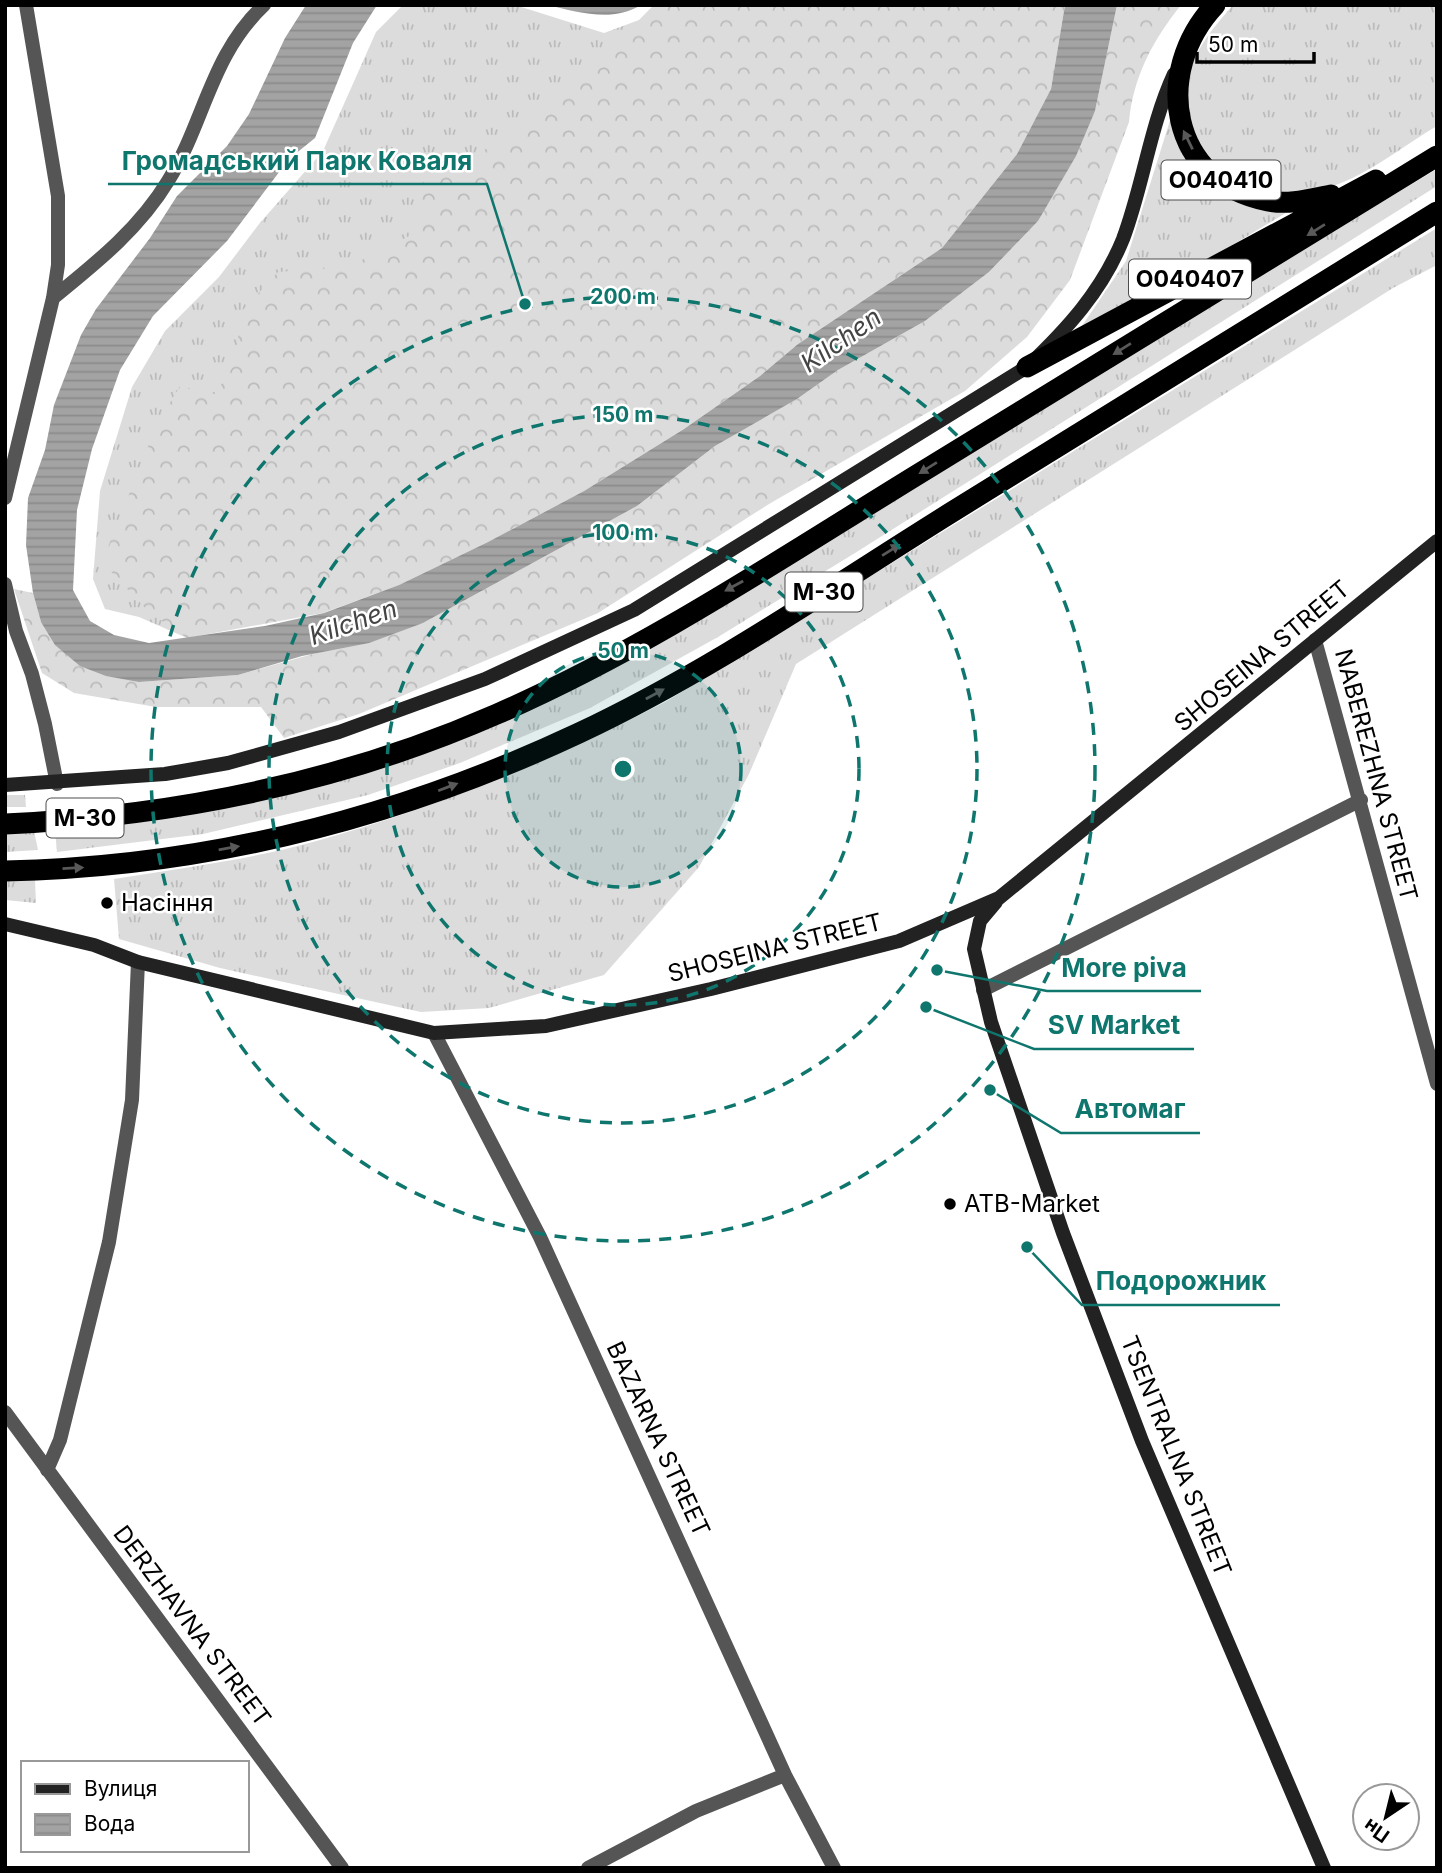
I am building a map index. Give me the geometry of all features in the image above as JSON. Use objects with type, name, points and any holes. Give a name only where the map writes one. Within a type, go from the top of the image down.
[{"type":"highway","name":"О040410","points":[[1215,5],[1192,37],[1182,57],[1176,95],[1182,127],[1194,152],[1222,180],[1252,197],[1289,203],[1353,190],[1437,154]]},
{"type":"highway","name":"М-30","points":[[5,824],[73,820],[163,808],[299,782],[419,744],[529,699],[623,651],[745,580],[1437,154]]},
{"type":"highway","name":"О040407","points":[[1027,367],[1353,190]]},
{"type":"highway","name":"М-30","points":[[5,871],[95,867],[162,859],[311,831],[437,791],[580,733],[655,694],[775,622],[1437,212]]},
{"type":"street","points":[[5,498],[53,298],[58,265],[58,196],[26,5]]},
{"type":"street","points":[[53,298],[126,237],[147,212],[169,180],[229,46],[264,5]]},
{"type":"street","points":[[1027,367],[1073,321],[1091,298],[1123,239],[1170,84],[1182,57]]},
{"type":"street","name":"О040407","points":[[5,785],[57,784],[165,774],[228,763],[339,732],[485,679],[634,610],[1027,367]]},
{"type":"street","name":"SHOSEINA STREET","points":[[5,924],[94,945],[138,962],[435,1033],[546,1026],[711,989],[899,941],[999,898],[1150,778],[1437,541]]},
{"type":"street","points":[[5,584],[16,631],[32,674],[45,724],[57,784]]},
{"type":"street","name":"NABEREZHNA STREET","points":[[1315,640],[1437,1084]]},
{"type":"street","points":[[983,990],[1361,800]]},
{"type":"street","name":"TSENTRALNA STREET","points":[[999,898],[981,921],[974,949],[990,1022],[1063,1233],[1142,1441],[1324,1868]]},
{"type":"street","points":[[47,1469],[60,1440],[109,1242],[132,1100],[138,962]]},
{"type":"street","name":"BAZARNA STREET","points":[[435,1033],[540,1237],[785,1775],[834,1868]]},
{"type":"street","name":"DERZHAVNA STREET","points":[[5,1412],[342,1868]]},
{"type":"street","points":[[588,1868],[696,1811],[785,1775]]},
{"type":"green space","points":[[403,5],[515,5],[604,33],[639,20],[653,6],[187,638],[139,617],[105,609],[93,579],[100,491],[132,387],[165,331],[219,277],[259,224],[323,151],[376,32]]},
{"type":"green space","points":[[654,5],[1065,5],[1051,89],[1017,154],[942,248],[798,344],[760,376],[684,429],[584,491],[488,542],[399,585],[323,613],[187,638],[149,612],[102,562],[157,424],[180,386],[215,394],[234,365],[242,311],[278,272],[348,267],[419,231],[419,192],[433,164],[460,160],[490,147],[520,128],[581,77]]},
{"type":"green space","points":[[1117,5],[1181,5],[1153,46],[1140,74],[1129,122],[1070,280],[1027,337],[965,391],[769,504],[598,613],[359,714],[284,738],[261,707],[156,707],[74,693],[42,673],[14,589],[33,593],[41,622],[139,682],[238,675],[423,623],[637,506],[715,446],[797,399],[838,370],[925,321],[989,272],[1038,221],[1095,111]]},
{"type":"green space","points":[[1233,5],[1437,5],[1437,126],[1372,168],[1330,187],[1283,193],[1263,191],[1244,184],[1226,173],[1211,158],[1190,122],[1186,102],[1187,82],[1194,60],[1211,31]]},
{"type":"green space","points":[[1172,114],[1172,128],[1182,152],[1239,202],[1263,209],[1289,211],[1071,342],[1126,261]]},
{"type":"green space","points":[[1437,169],[1437,186],[855,553],[718,637],[590,708],[460,763],[368,795],[203,834],[57,852],[55,831],[454,739],[1065,392]]},
{"type":"green space","points":[[1437,228],[1437,265],[1393,288],[796,664],[749,774],[699,867],[604,975],[489,1008],[421,1012],[220,968],[119,939],[114,879],[264,854],[359,829],[493,781],[624,723],[667,701]]},
{"type":"green space","points":[[5,795],[25,795],[26,807],[5,807]]},
{"type":"green space","points":[[34,831],[38,850],[5,852],[5,832]]},
{"type":"green space","points":[[5,880],[35,880],[36,903],[5,900]]},
{"type":"water","name":"Kilchen","points":[[306,5],[377,5],[353,43],[315,138],[289,159],[227,241],[153,316],[120,370],[92,449],[77,510],[73,590],[90,621],[114,635],[149,643],[265,626],[324,613],[399,585],[488,542],[584,491],[684,429],[760,376],[798,344],[942,248],[1017,154],[1051,89],[1065,5],[1117,5],[1095,111],[1076,156],[1038,221],[989,272],[925,321],[838,370],[797,399],[715,446],[637,506],[423,623],[369,643],[302,656],[238,675],[139,682],[106,676],[80,666],[55,645],[41,622],[33,593],[26,545],[28,498],[45,450],[54,405],[81,335],[96,309],[150,238],[177,196],[227,146],[249,114],[285,38]]},
{"type":"water","points":[[547,5],[641,5],[618,14],[607,15]]},
{"type":"place","name":"Громадський Парк Коваля","points":[[525,304]]},
{"type":"place","name":"Насіння","points":[[107,903]]},
{"type":"place","name":"More piva","points":[[937,970]]},
{"type":"place","name":"SV Market","points":[[926,1007]]},
{"type":"place","name":"Автомаг","points":[[990,1090]]},
{"type":"place","name":"ATB-Market","points":[[950,1204]]},
{"type":"place","name":"Подорожник","points":[[1027,1247]]}]
